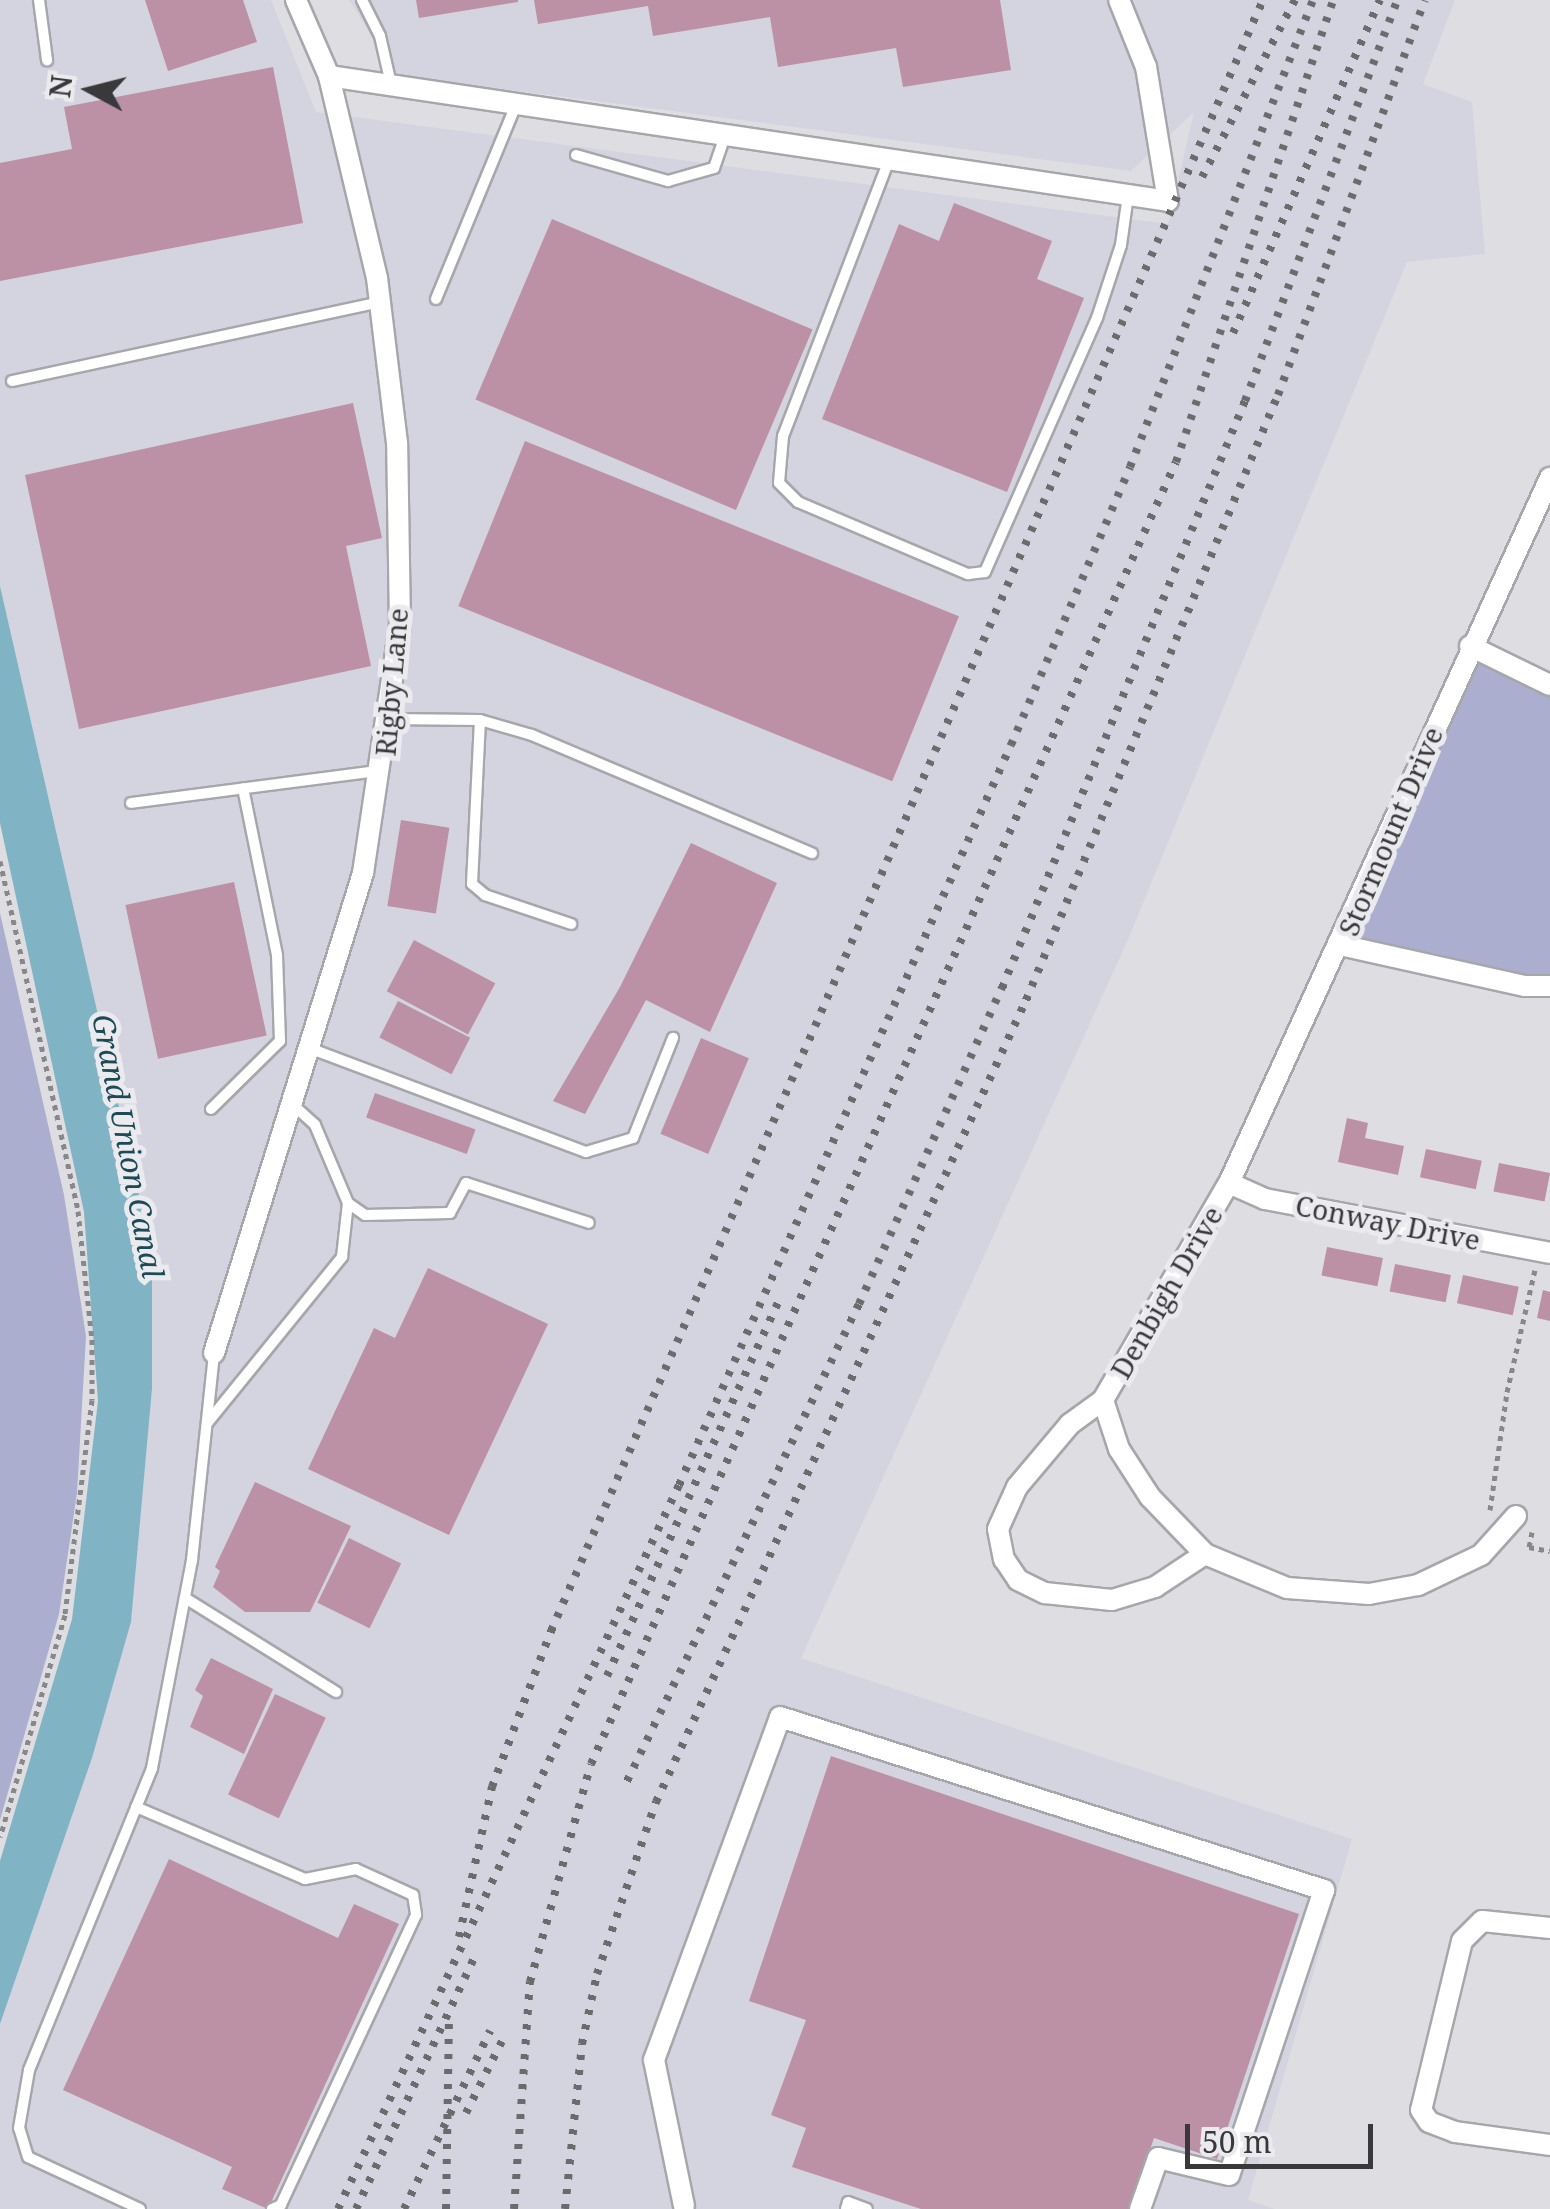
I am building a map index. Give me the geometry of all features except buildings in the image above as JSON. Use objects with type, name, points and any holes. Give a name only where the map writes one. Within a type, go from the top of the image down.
[{"type":"street","name":"Rigby Lane","points":[[214,1353],[363,873],[383,770],[400,626],[398,480],[380,302],[329,76],[296,0]]},
{"type":"street","points":[[329,76],[1168,201],[1146,67],[1119,0]]},
{"type":"street","name":"Stormount Drive","points":[[1229,1183],[1340,945],[1470,646],[1550,478]]},
{"type":"street","points":[[1470,646],[1550,685]]},
{"type":"street","points":[[1340,945],[1525,986],[1550,986]]},
{"type":"street","name":"Conway Drive","points":[[1229,1183],[1265,1199],[1545,1252]]},
{"type":"street","name":"Denbigh Drive","points":[[1205,1554],[1155,1587],[1112,1600],[1045,1593],[1018,1580],[1004,1559],[998,1529],[1017,1487],[1070,1424],[1103,1400],[1229,1183]]},
{"type":"street","name":"Denbigh Drive","points":[[1103,1400],[1119,1449],[1150,1497],[1205,1554],[1286,1588],[1369,1594],[1418,1585],[1481,1555],[1516,1516]]},
{"type":"street","points":[[687,2208],[654,2060],[780,1717],[1324,1890],[1229,2175],[1158,2158],[1140,2209]]},
{"type":"street","points":[[1550,1928],[1482,1921],[1462,1941],[1421,2110],[1429,2122],[1455,2132],[1550,2145]]},
{"type":"lane","points":[[39,0],[48,60]]},
{"type":"lane","points":[[362,0],[380,36],[392,85]]},
{"type":"lane","points":[[436,299],[517,104]]},
{"type":"lane","points":[[576,155],[639,178],[668,181],[714,168],[725,135]]},
{"type":"lane","points":[[890,160],[783,436],[779,483],[798,502],[968,574],[985,572],[1097,318],[1121,244],[1128,195]]},
{"type":"lane","points":[[12,381],[380,302]]},
{"type":"lane","points":[[388,719],[480,720],[532,735],[812,854]]},
{"type":"lane","points":[[480,720],[472,884],[485,895],[570,924]]},
{"type":"lane","points":[[131,802],[383,770]]},
{"type":"lane","points":[[211,1109],[280,1040],[277,954],[243,788]]},
{"type":"lane","points":[[309,1048],[586,1152],[633,1138],[673,1038]]},
{"type":"lane","points":[[206,1424],[342,1257],[348,1202],[315,1125],[292,1104]]},
{"type":"lane","points":[[348,1202],[366,1215],[450,1214],[466,1183],[589,1222]]},
{"type":"lane","points":[[140,2209],[28,2157],[18,2128],[28,2070],[136,1807],[168,1704],[185,1598],[214,1353]]},
{"type":"lane","points":[[185,1598],[336,1692]]},
{"type":"lane","points":[[136,1807],[305,1879],[356,1869],[413,1896],[416,1915],[281,2206],[272,2209]]},
{"type":"lane","points":[[846,2209],[848,2202],[867,2209]]},
{"type":"path","points":[[0,862],[75,1193],[92,1339],[92,1400],[64,1615],[0,1838]]},
{"type":"path","points":[[1545,1252],[1490,1511],[1516,1516],[1532,1532],[1529,1547],[1550,1551]]},
{"type":"shaded area","points":[[0,0],[271,0],[316,112],[1168,224],[1194,112],[1131,171],[397,75],[349,0],[1455,0],[1423,84],[1472,102],[1485,254],[1407,262],[1127,942],[801,1658],[1352,1839],[1248,2200],[1275,2209],[0,2209],[0,2024],[92,1758],[131,1622],[152,1389],[152,1250],[0,586]]},
{"type":"shaded area","points":[[1470,646],[1550,685],[1550,986],[1340,945]]},
{"type":"shaded area","points":[[0,913],[64,1195],[86,1336],[77,1493],[59,1614],[0,1820]]},
{"type":"water","name":"Grand Union Canal","points":[[0,586],[152,1251],[152,1389],[131,1622],[92,1758],[0,2024],[0,1861],[72,1619],[98,1401],[84,1212],[0,823]]},
{"type":"railway","points":[[459,1937],[492,1787],[551,1631],[1263,0]]},
{"type":"railway","points":[[1202,177],[1295,0]]},
{"type":"railway","points":[[338,2209],[679,1485],[1011,745],[1130,467],[1313,0]]},
{"type":"railway","points":[[514,2209],[530,1982],[591,1764],[1176,462],[1333,0]]},
{"type":"railway","points":[[1233,333],[1380,0]]},
{"type":"railway","points":[[627,1781],[859,1304],[1002,988],[1245,401],[1397,0]]},
{"type":"railway","points":[[565,2209],[582,2044],[597,1974],[656,1802],[1026,1000],[1278,395],[1425,0]]},
{"type":"railway","points":[[607,1676],[780,1298]]},
{"type":"railway","points":[[356,2209],[475,1956]]},
{"type":"railway","points":[[446,2209],[449,2021]]},
{"type":"railway","points":[[404,2209],[490,2031]]},
{"type":"railway","points":[[466,2113],[504,2037]]}]
